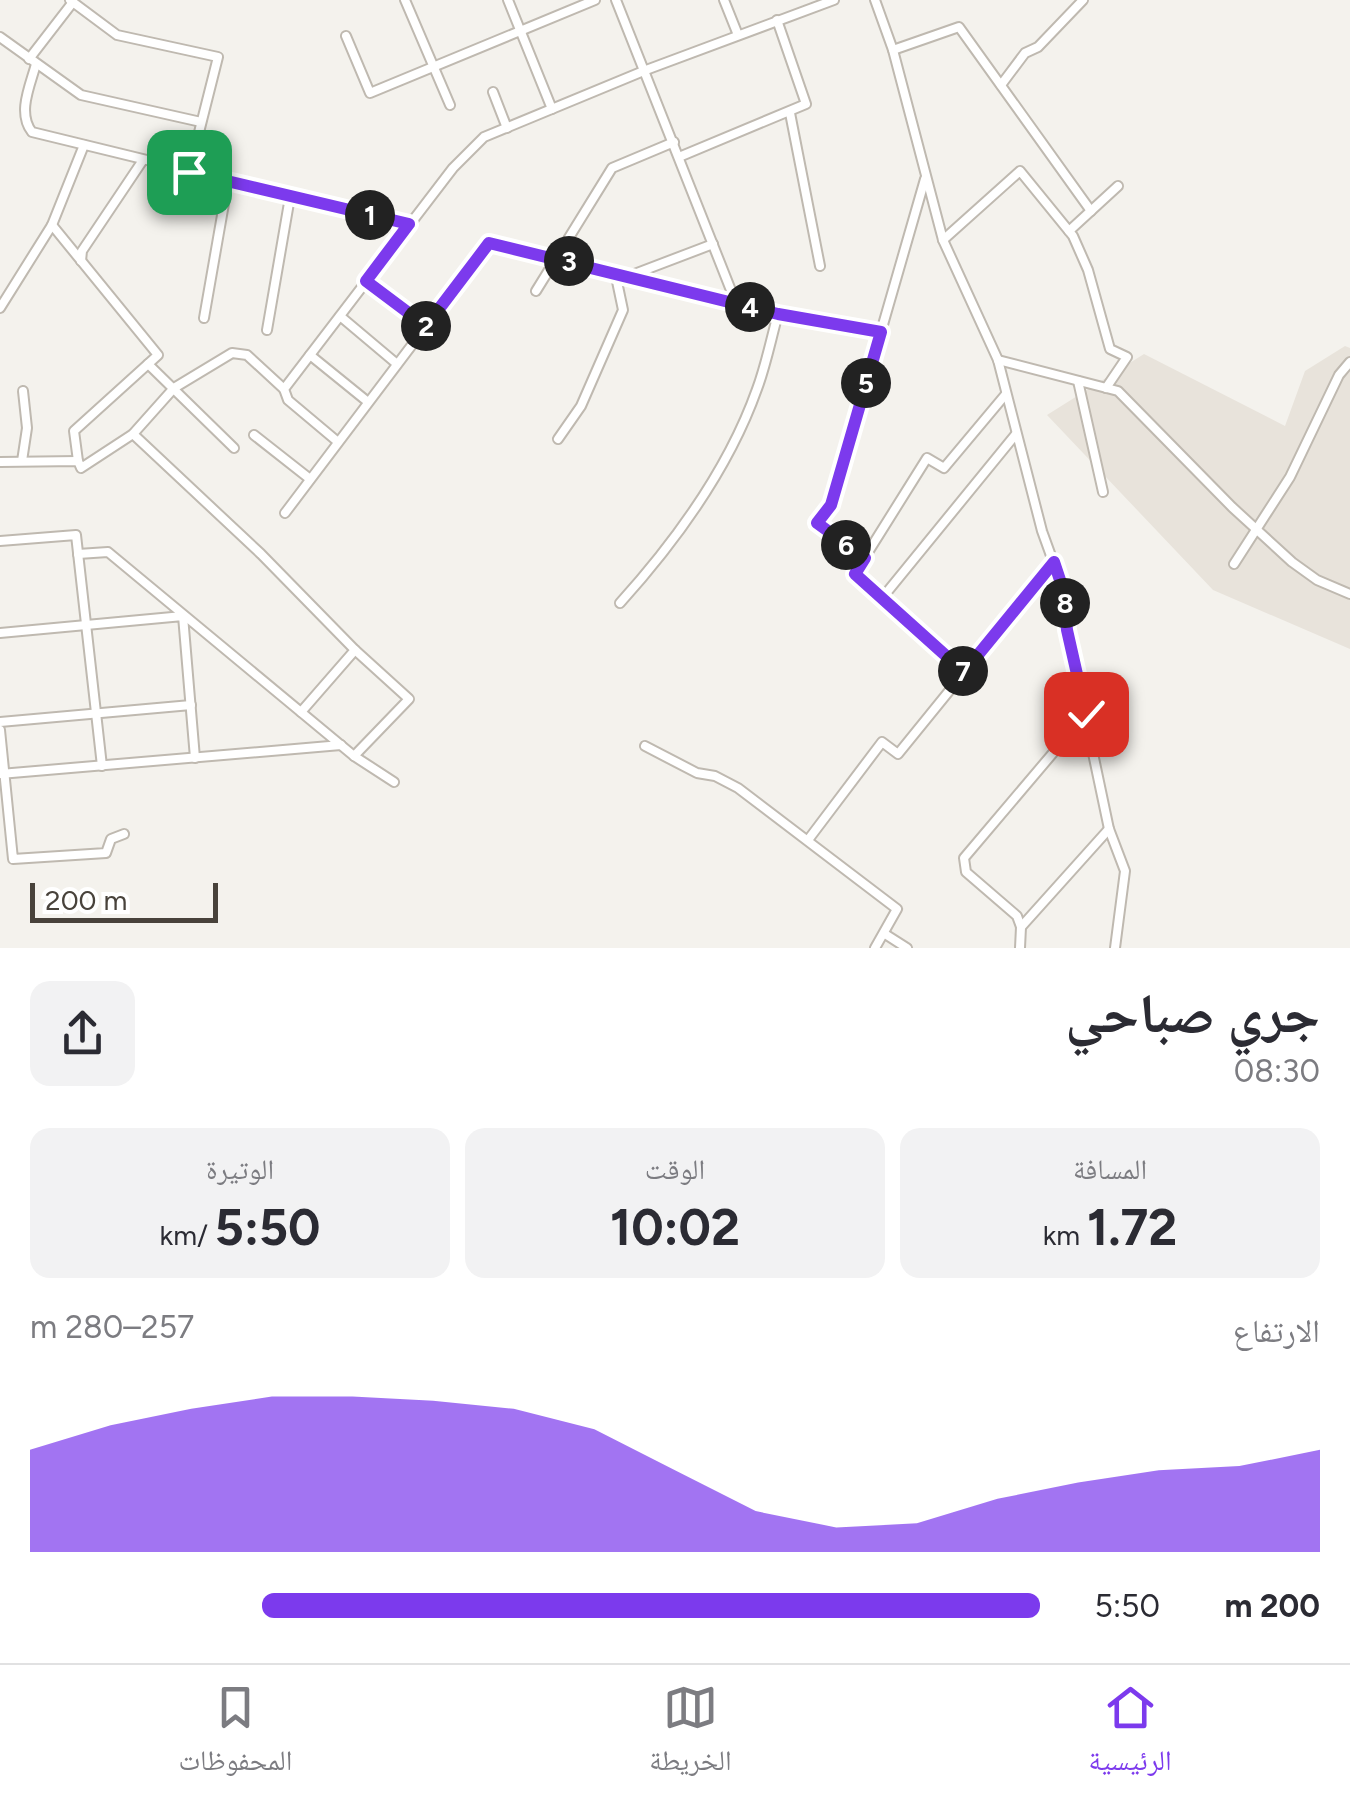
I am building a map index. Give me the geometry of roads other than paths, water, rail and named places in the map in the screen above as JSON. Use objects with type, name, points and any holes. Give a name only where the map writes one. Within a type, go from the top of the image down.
[{"type":"street","points":[[405,0],[450,105]]},
{"type":"street","points":[[508,0],[552,109]]},
{"type":"street","points":[[346,36],[370,93],[595,0]]},
{"type":"street","points":[[616,0],[736,303]]},
{"type":"street","points":[[724,0],[738,35]]},
{"type":"street","points":[[284,389],[453,168],[484,137],[646,70],[834,0]]},
{"type":"street","points":[[875,0],[893,50],[943,240],[998,360],[1063,589],[1067,630],[1110,829],[1126,871],[1115,948]]},
{"type":"street","points":[[1001,86],[1026,53],[1038,47],[1082,0]]},
{"type":"street","points":[[189,172],[218,57],[116,34],[72,1],[33,62],[26,102],[26,124],[32,132],[189,172],[409,224]]},
{"type":"street","points":[[679,156],[806,104],[778,20]]},
{"type":"street","points":[[893,50],[959,26],[1091,210]]},
{"type":"street","points":[[0,36],[81,96],[202,122]]},
{"type":"street","points":[[492,92],[506,128]]},
{"type":"street","points":[[790,113],[820,266]]},
{"type":"street","points":[[536,290],[612,168],[674,142]]},
{"type":"street","points":[[0,308],[52,225],[84,145]]},
{"type":"street","points":[[81,261],[82,251],[143,160]]},
{"type":"street","points":[[943,240],[1020,171],[1069,231],[1088,270],[1110,349],[1126,357],[1106,388]]},
{"type":"street","points":[[865,558],[817,523],[831,505],[926,175]]},
{"type":"street","points":[[204,318],[228,181]]},
{"type":"street","points":[[1069,231],[1118,186]]},
{"type":"street","points":[[266,330],[290,196]]},
{"type":"street","points":[[52,225],[158,355],[74,431],[81,468],[134,434],[174,388],[232,352],[247,356],[284,389],[288,400],[338,442]]},
{"type":"street","points":[[285,513],[489,243],[778,314],[881,332]]},
{"type":"street","points":[[629,276],[713,244]]},
{"type":"street","points":[[558,439],[581,406],[623,310],[615,272]]},
{"type":"street","points":[[366,281],[426,326]]},
{"type":"street","points":[[620,603],[652,567],[713,481],[758,387],[778,314]]},
{"type":"street","points":[[340,316],[397,364]]},
{"type":"street","points":[[310,356],[368,402]]},
{"type":"street","points":[[998,360],[1118,391],[1292,562],[1318,580],[1350,594]]},
{"type":"street","points":[[1234,564],[1290,478],[1339,374],[1350,362]]},
{"type":"street","points":[[148,364],[234,448]]},
{"type":"street","points":[[1078,380],[1103,492]]},
{"type":"street","points":[[22,462],[27,428],[23,391]]},
{"type":"street","points":[[964,672],[855,574],[927,458],[944,468],[1006,394]]},
{"type":"street","points":[[134,434],[409,699],[354,756]]},
{"type":"street","points":[[883,597],[1016,434]]},
{"type":"street","points":[[254,435],[310,480]]},
{"type":"street","points":[[0,462],[78,460]]},
{"type":"street","points":[[0,542],[76,534],[102,766]]},
{"type":"street","points":[[78,554],[108,552],[354,756],[394,782]]},
{"type":"street","points":[[808,840],[882,742],[898,754],[1054,562]]},
{"type":"street","points":[[0,634],[183,616]]},
{"type":"street","points":[[183,616],[196,758]]},
{"type":"street","points":[[301,712],[356,650]]},
{"type":"street","points":[[0,722],[191,705]]},
{"type":"street","points":[[1020,948],[1021,927],[1016,916],[966,872],[964,858],[1086,714]]},
{"type":"street","points":[[0,730],[13,859],[106,853],[112,838],[124,834]]},
{"type":"street","points":[[2,774],[342,745]]},
{"type":"street","points":[[645,746],[697,773],[715,776],[738,788],[897,909],[875,948]]},
{"type":"street","points":[[1021,927],[1110,829]]},
{"type":"street","points":[[884,934],[907,948]]}]
